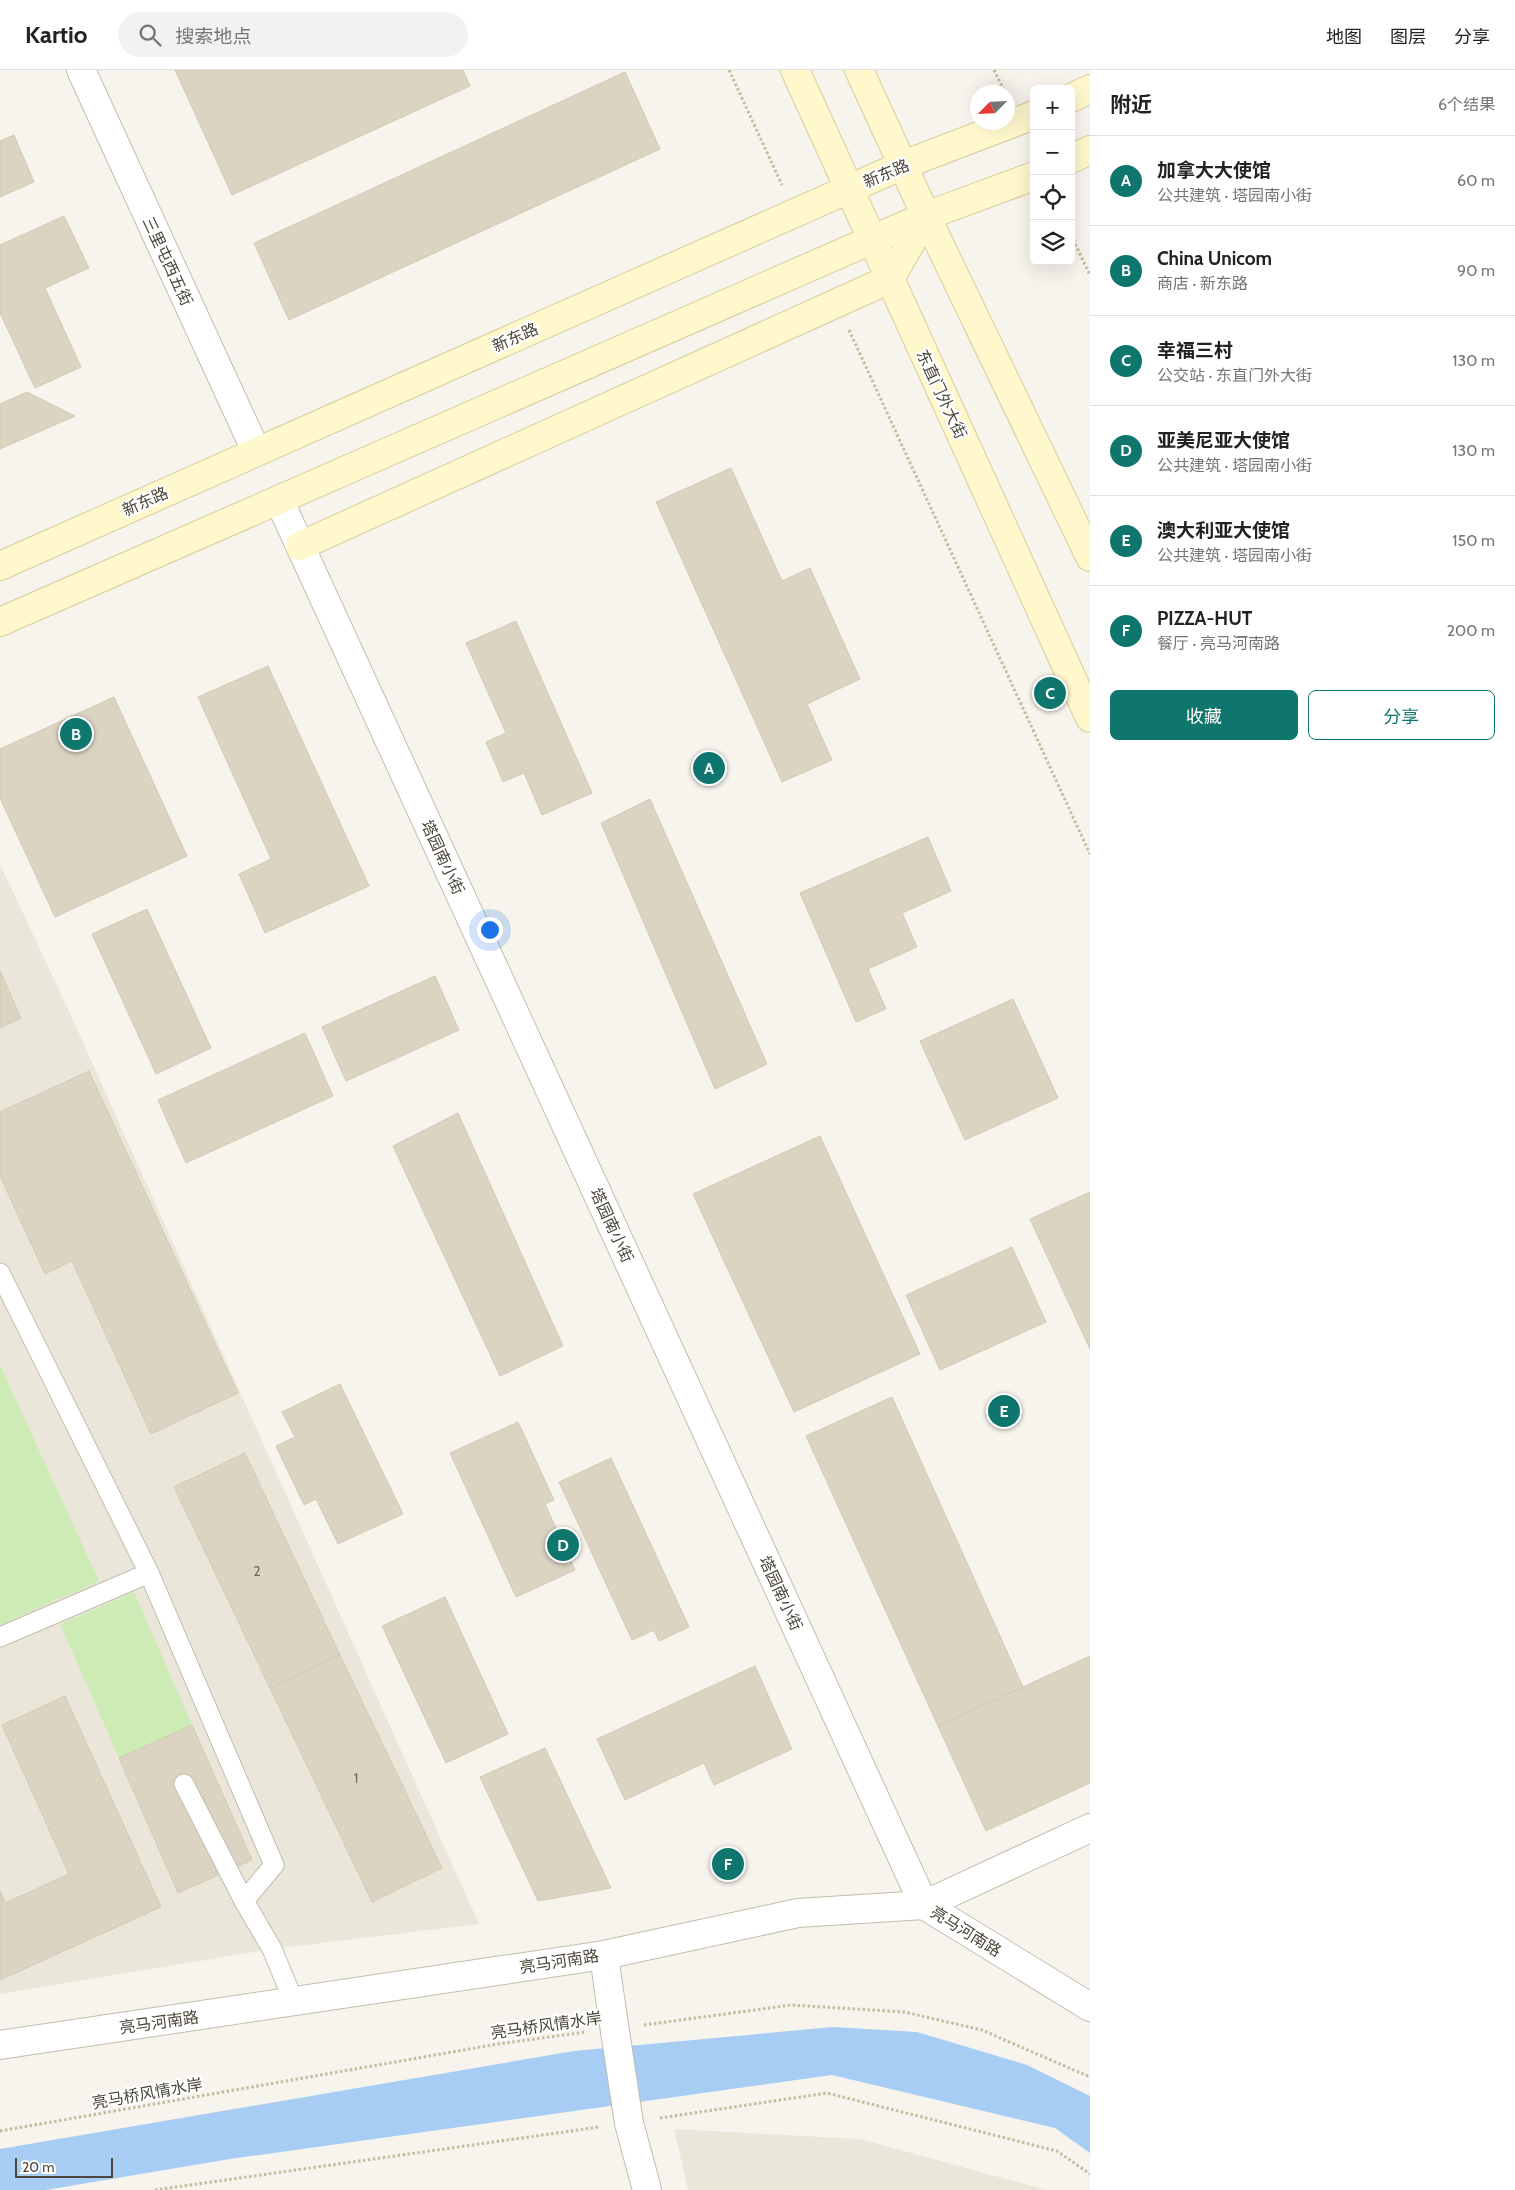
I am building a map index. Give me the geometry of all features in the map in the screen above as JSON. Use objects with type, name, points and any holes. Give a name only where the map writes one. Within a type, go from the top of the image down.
[{"type":"main road","name":"东直门外大街","points":[[795,70],[1090,718]]},
{"type":"main road","points":[[859,70],[926,216],[1090,557]]},
{"type":"main road","points":[[1075,96],[1090,89]]},
{"type":"main road","name":"新东路","points":[[0,566],[903,165],[1030,117]]},
{"type":"main road","points":[[1075,157],[1090,150]]},
{"type":"main road","points":[[0,622],[872,239],[926,216],[1030,177]]},
{"type":"main road","points":[[300,546],[890,280],[926,216]]},
{"type":"street","name":"三里屯西五街","points":[[81,70],[256,451]]},
{"type":"street","name":"塔园南小街","points":[[279,500],[924,1905]]},
{"type":"street","points":[[924,1905],[1090,1828]]},
{"type":"street","name":"亮马河南路","points":[[0,2045],[604,1954],[798,1913],[924,1905],[1090,2007]]},
{"type":"street","points":[[604,1954],[629,2123],[647,2190]]},
{"type":"lane","points":[[0,1273],[149,1572],[274,1866],[244,1901]]},
{"type":"lane","points":[[0,1637],[149,1572]]},
{"type":"lane","points":[[184,1784],[244,1901],[272,1949],[294,2002]]},
{"type":"path","points":[[729,70],[795,213]]},
{"type":"path","points":[[994,70],[1002,85]]},
{"type":"path","points":[[1075,244],[1090,276]]},
{"type":"path","points":[[836,303],[1090,854]]},
{"type":"path","points":[[634,2026],[791,2005],[904,2012],[982,2030],[1090,2077]]},
{"type":"path","name":"亮马桥风情水岸","points":[[0,2131],[498,2044],[595,2031]]},
{"type":"shaded area","points":[[0,864],[68,1009],[479,1924],[272,1949],[0,1994]]},
{"type":"shaded area","points":[[674,2129],[860,2139],[1046,2190],[688,2190]]},
{"type":"green space","points":[[0,1365],[99,1581],[0,1625]]},
{"type":"green space","points":[[134,1592],[192,1725],[119,1758],[60,1624]]},
{"type":"water","points":[[833,2027],[917,2032],[1027,2065],[1090,2096],[1090,2153],[1055,2128],[832,2075],[230,2159],[46,2190],[0,2190],[0,2149],[574,2051]]},
{"type":"building","points":[[175,70],[463,70],[470,86],[232,195]]},
{"type":"building","points":[[625,72],[660,149],[289,320],[254,243]]},
{"type":"building","points":[[14,135],[34,182],[0,197],[0,141]]},
{"type":"building","points":[[64,216],[89,268],[45,288],[81,367],[35,388],[0,313],[0,245]]},
{"type":"building","points":[[27,392],[75,416],[0,449],[0,404]]},
{"type":"building","points":[[731,468],[782,581],[810,568],[860,679],[807,704],[832,760],[782,782],[656,502]]},
{"type":"building","points":[[516,621],[592,793],[542,815],[524,773],[503,782],[486,742],[506,733],[466,643]]},
{"type":"building","points":[[268,666],[369,886],[265,933],[239,874],[271,859],[198,697]]},
{"type":"building","points":[[114,697],[187,856],[55,917],[0,798],[0,749]]},
{"type":"building","points":[[650,799],[767,1064],[715,1089],[601,823]]},
{"type":"building","points":[[928,837],[951,891],[902,913],[917,947],[868,969],[886,1009],[856,1022],[800,893]]},
{"type":"building","points":[[147,909],[211,1048],[156,1074],[92,934]]},
{"type":"building","points":[[0,971],[21,1018],[0,1028]]},
{"type":"building","points":[[435,976],[459,1030],[346,1081],[322,1027]]},
{"type":"building","points":[[1013,999],[1058,1098],[965,1140],[920,1041]]},
{"type":"building","points":[[305,1033],[333,1096],[186,1163],[158,1100]]},
{"type":"building","points":[[89,1071],[238,1393],[151,1434],[72,1261],[45,1274],[0,1176],[0,1112]]},
{"type":"building","points":[[458,1113],[563,1346],[500,1376],[393,1146]]},
{"type":"building","points":[[820,1136],[920,1354],[794,1412],[693,1194]]},
{"type":"building","points":[[1090,1192],[1090,1349],[1030,1219]]},
{"type":"building","points":[[1012,1247],[1046,1322],[940,1370],[906,1295]]},
{"type":"building","points":[[340,1384],[403,1514],[338,1544],[316,1499],[304,1505],[276,1446],[295,1437],[282,1412]]},
{"type":"building","points":[[892,1397],[1023,1687],[938,1726],[806,1436]]},
{"type":"building","points":[[518,1422],[554,1500],[545,1504],[575,1570],[516,1597],[450,1453]]},
{"type":"building","points":[[245,1453],[340,1655],[270,1688],[174,1487]]},
{"type":"building","points":[[611,1458],[689,1627],[659,1641],[654,1630],[632,1640],[559,1482]]},
{"type":"building","points":[[445,1597],[508,1734],[446,1763],[382,1626]]},
{"type":"building","points":[[340,1655],[442,1868],[372,1902],[270,1688]]},
{"type":"building","points":[[1090,1656],[1090,1783],[986,1831],[938,1726]]},
{"type":"building","points":[[755,1666],[792,1749],[714,1785],[704,1763],[625,1800],[597,1739]]},
{"type":"building","points":[[65,1696],[161,1907],[0,1980],[0,1891],[5,1903],[69,1874],[2,1725]]},
{"type":"building","points":[[192,1725],[252,1860],[178,1893],[119,1758]]},
{"type":"building","points":[[545,1748],[611,1888],[538,1901],[480,1777]]},
{"type":"place","name":"幸福三村","points":[[1050,693]]},
{"type":"place","name":"China Unicom","points":[[76,734]]},
{"type":"place","name":"加拿大大使馆","points":[[709,768]]},
{"type":"place","name":"澳大利亚大使馆","points":[[1004,1411]]},
{"type":"place","name":"亚美尼亚大使馆","points":[[563,1545]]},
{"type":"place","name":"PIZZA-HUT","points":[[728,1864]]}]
